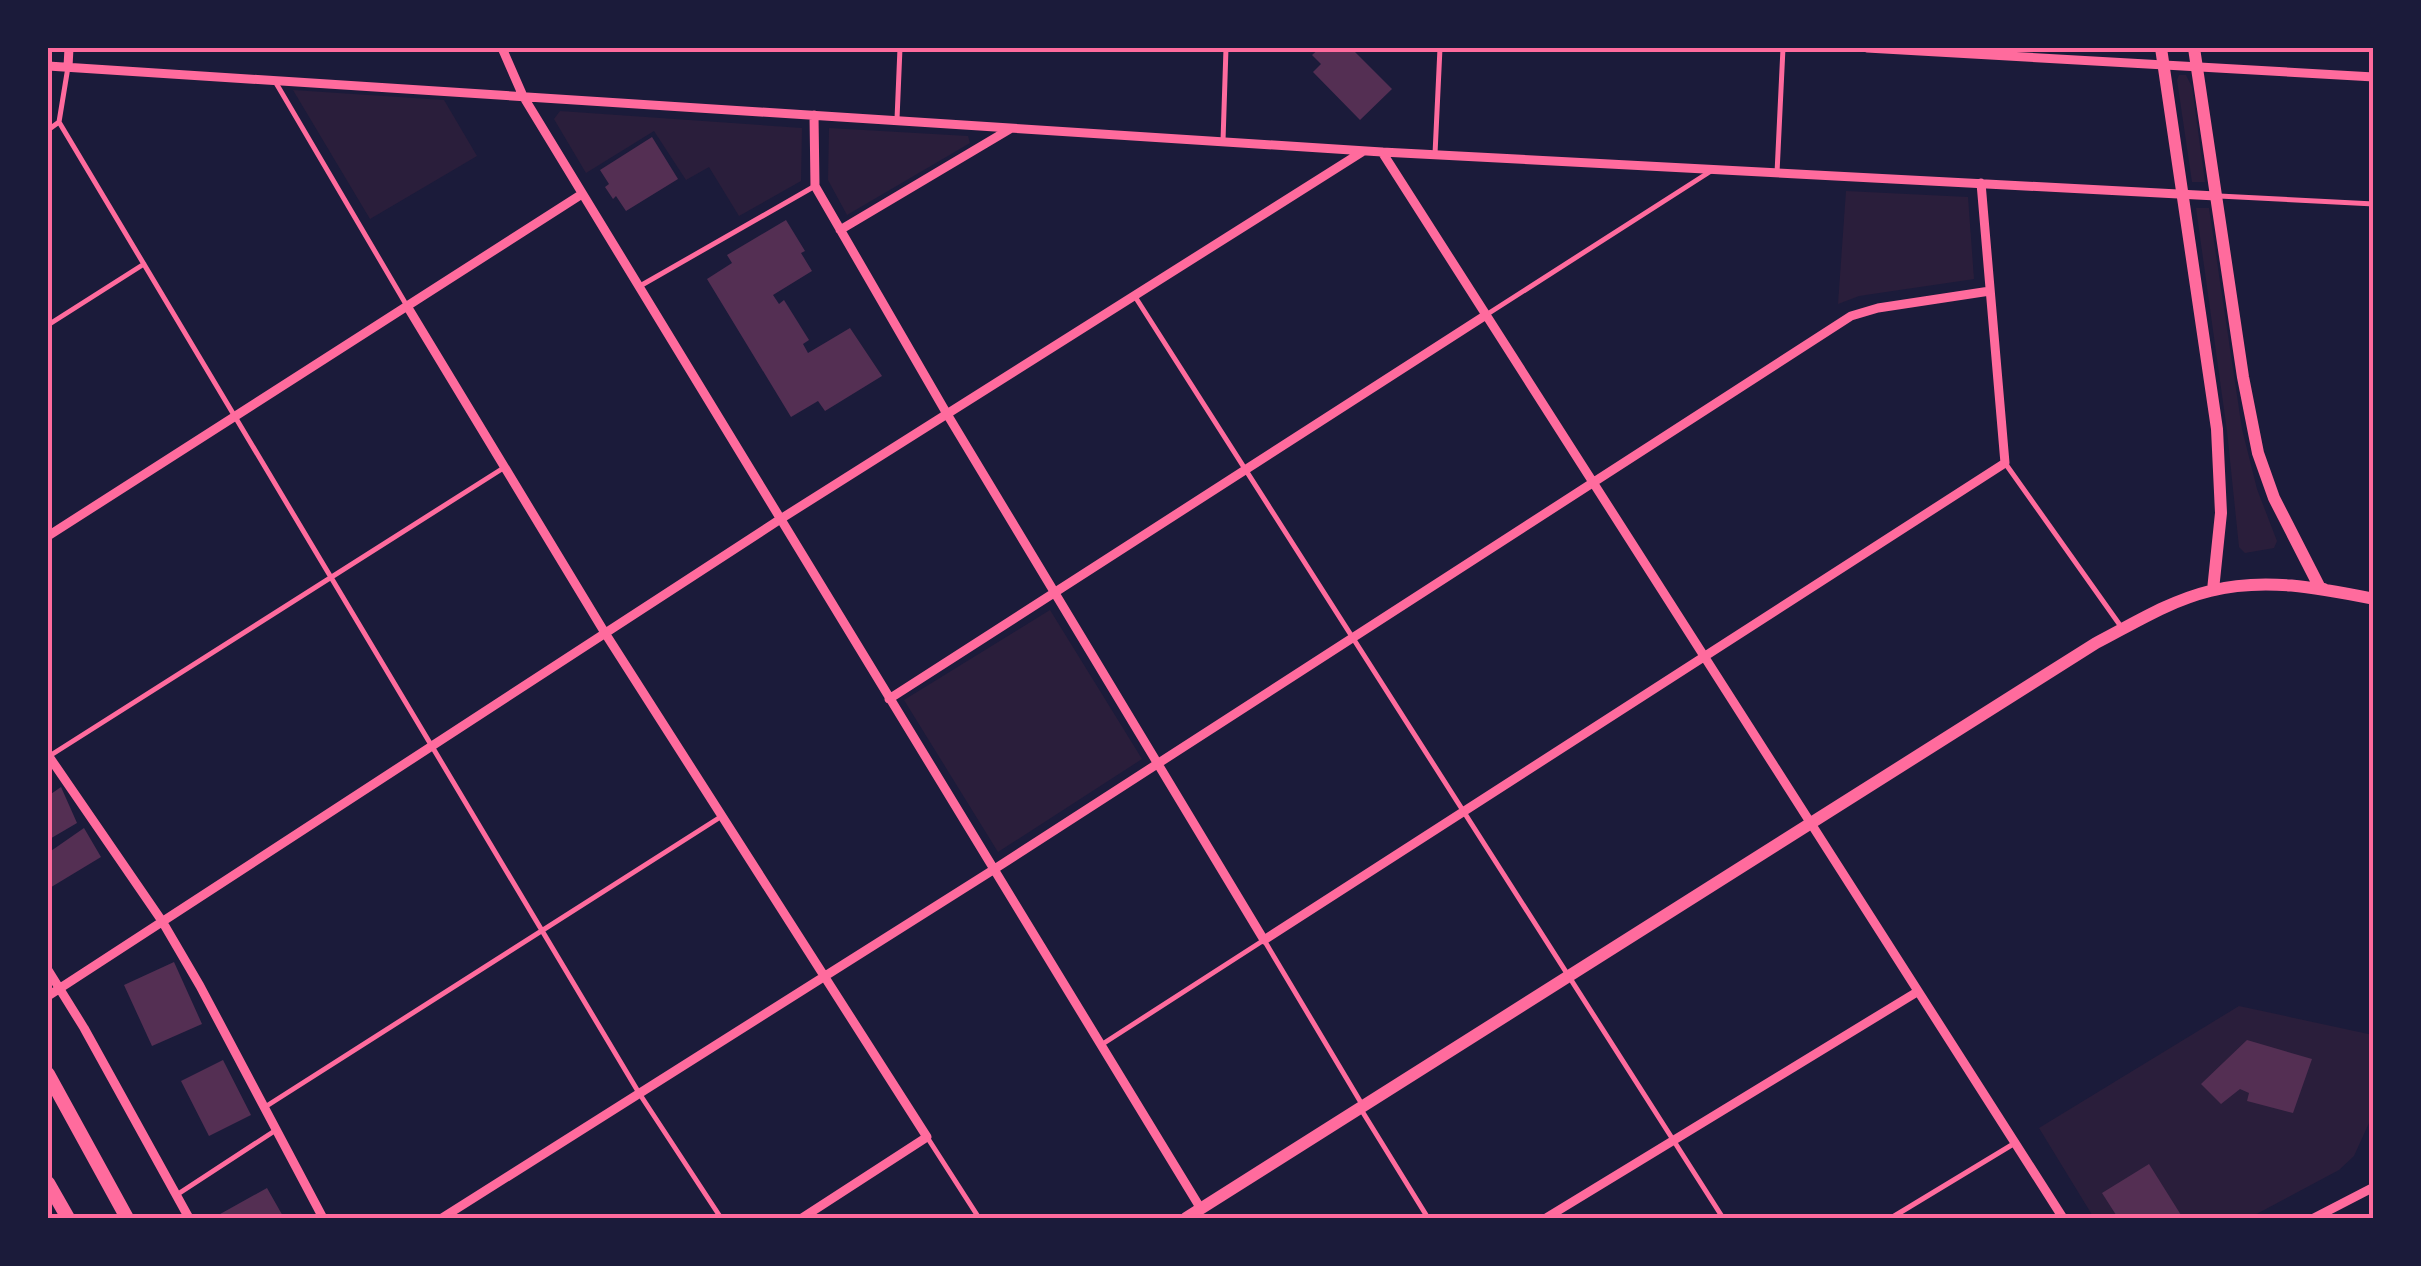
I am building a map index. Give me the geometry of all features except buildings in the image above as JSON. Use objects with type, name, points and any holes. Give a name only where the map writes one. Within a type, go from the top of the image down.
[{"type":"main road","points":[[2161,48],[2217,429],[2221,513],[2213,590]]},
{"type":"main road","points":[[2194,48],[2258,454],[2274,498],[2320,588],[2374,607]]},
{"type":"main road","points":[[1186,1218],[2122,629],[2213,590],[2255,584],[2290,584],[2374,599]]},
{"type":"main road","points":[[48,1074],[127,1218]]},
{"type":"main road","points":[[48,1183],[68,1218]]},
{"type":"street","points":[[68,67],[69,48]]},
{"type":"street","points":[[502,48],[523,96],[582,194],[1201,1209]]},
{"type":"street","points":[[1867,48],[2374,77]]},
{"type":"street","points":[[48,66],[1382,152],[2216,196]]},
{"type":"street","points":[[814,115],[815,186],[947,414],[1264,940],[2006,463],[1981,184]]},
{"type":"street","points":[[840,230],[1013,128]]},
{"type":"street","points":[[48,996],[779,520],[1364,150]]},
{"type":"street","points":[[1382,152],[2063,1218]]},
{"type":"street","points":[[48,536],[582,194]]},
{"type":"street","points":[[442,1218],[994,870],[1851,316],[1990,290]]},
{"type":"street","points":[[407,306],[605,633],[927,1137],[802,1218]]},
{"type":"street","points":[[889,699],[1486,315]]},
{"type":"street","points":[[48,756],[162,921],[323,1218]]},
{"type":"street","points":[[48,970],[109,1071],[189,1218]]},
{"type":"street","points":[[1546,1218],[1918,992]]},
{"type":"street","points":[[2315,1218],[2374,1186]]},
{"type":"lane","points":[[898,120],[900,48]]},
{"type":"lane","points":[[1223,142],[1226,48]]},
{"type":"lane","points":[[1435,154],[1440,48]]},
{"type":"lane","points":[[1778,173],[1783,48]]},
{"type":"lane","points":[[68,67],[59,122],[640,1094],[721,1218]]},
{"type":"lane","points":[[274,80],[407,306]]},
{"type":"lane","points":[[48,130],[59,122]]},
{"type":"lane","points":[[1486,315],[1714,169]]},
{"type":"lane","points":[[638,287],[815,186]]},
{"type":"lane","points":[[2216,196],[2374,204]]},
{"type":"lane","points":[[48,326],[144,264]]},
{"type":"lane","points":[[1134,295],[1723,1218]]},
{"type":"lane","points":[[2006,463],[2122,629]]},
{"type":"lane","points":[[48,756],[505,468]]},
{"type":"lane","points":[[264,1108],[722,816]]},
{"type":"lane","points":[[1101,1045],[1264,940],[1428,1218]]},
{"type":"lane","points":[[176,1195],[276,1130]]},
{"type":"lane","points":[[927,1137],[979,1218]]},
{"type":"lane","points":[[1891,1218],[2014,1143]]},
{"type":"shaded area","points":[[2179,75],[2186,75],[2192,87],[2205,182],[2192,182]]},
{"type":"shaded area","points":[[293,90],[444,100],[477,156],[370,219]]},
{"type":"shaded area","points":[[560,111],[802,128],[801,181],[739,216],[709,167],[686,180],[654,131],[586,173],[554,119]]},
{"type":"shaded area","points":[[829,128],[968,136],[970,143],[847,215],[828,180]]},
{"type":"shaded area","points":[[1846,191],[1968,197],[1974,279],[1859,296],[1838,304]]},
{"type":"shaded area","points":[[2196,208],[2209,208],[2242,429],[2257,489],[2277,541],[2274,548],[2245,553],[2239,547]]},
{"type":"shaded area","points":[[1050,610],[1142,759],[998,852],[904,700]]},
{"type":"shaded area","points":[[2239,1006],[2373,1035],[2373,1114],[2354,1156],[2339,1170],[2249,1218],[2094,1218],[2039,1128]]}]
